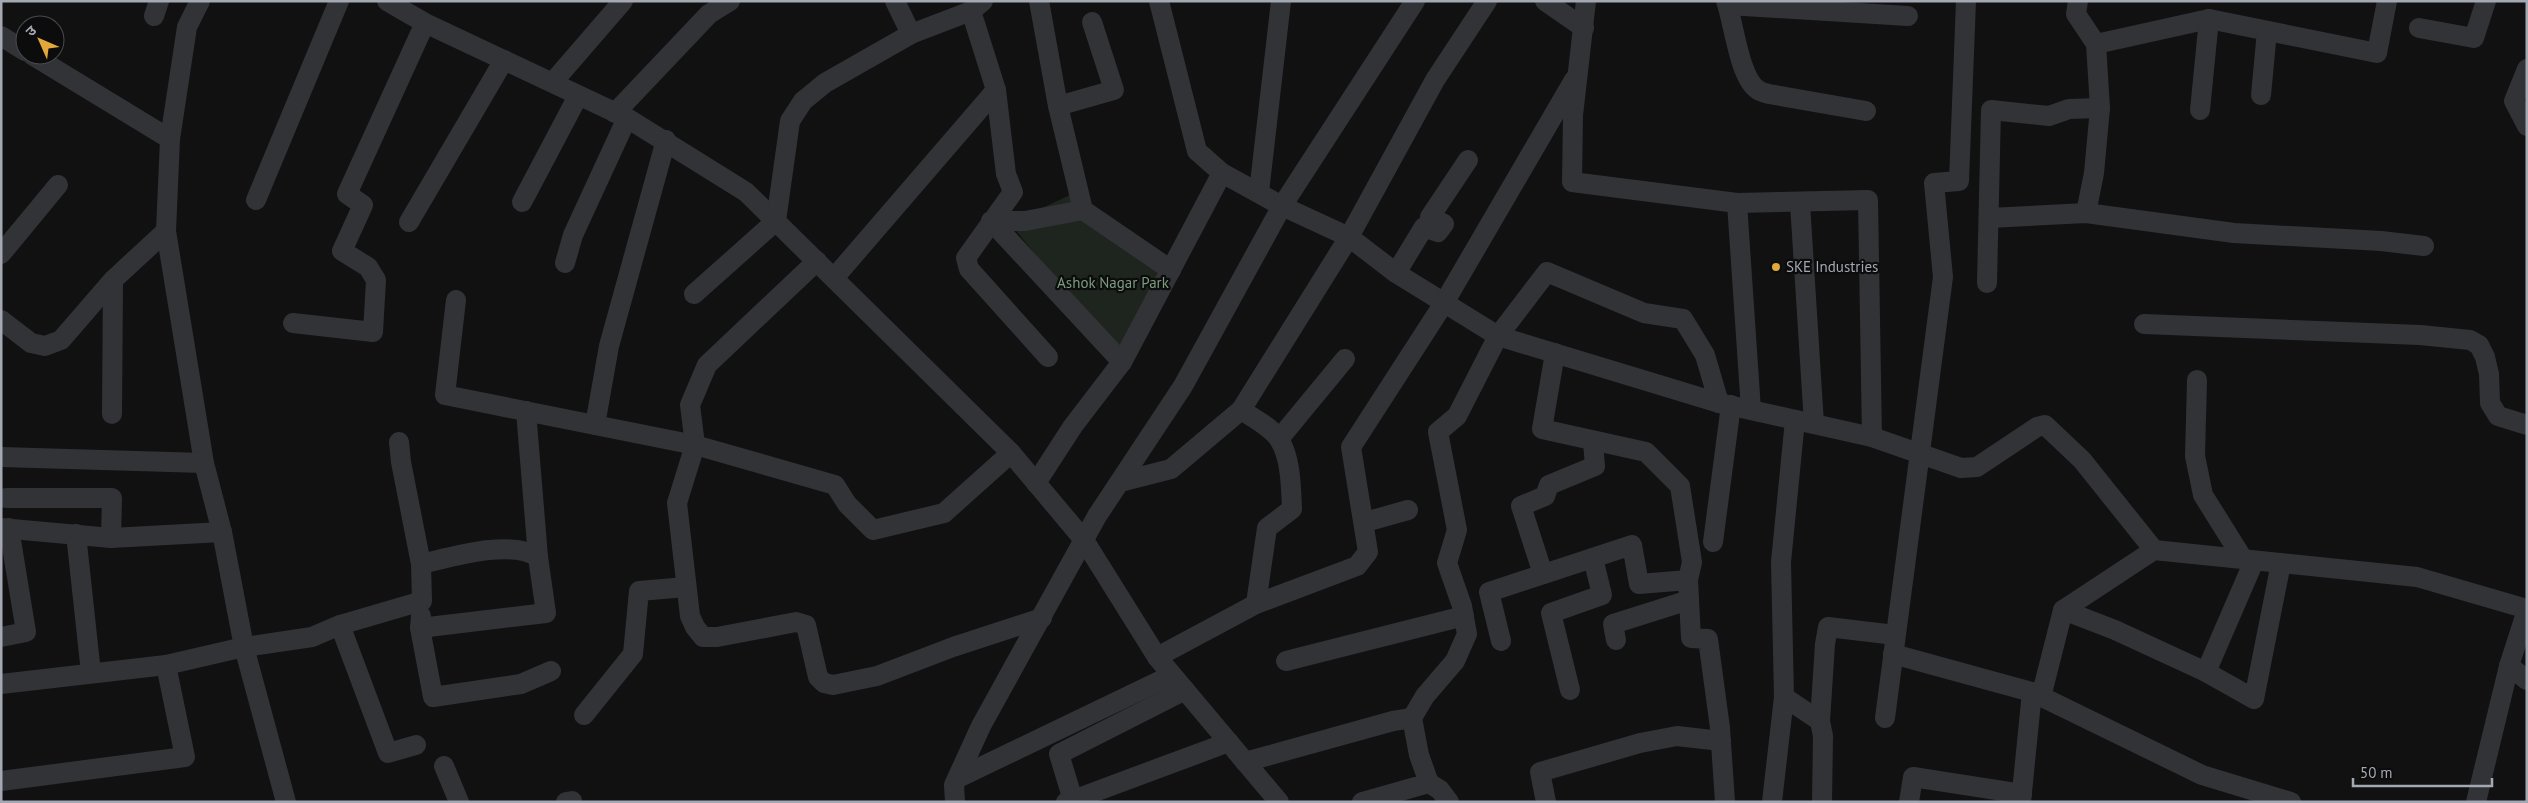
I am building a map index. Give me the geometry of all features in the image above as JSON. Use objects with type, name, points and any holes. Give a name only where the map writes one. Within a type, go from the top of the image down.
[{"type":"street","points":[[200,1],[186,27],[170,139],[166,231],[204,463],[222,532],[244,647],[286,802]]},
{"type":"street","points":[[256,200],[339,1]]},
{"type":"street","points":[[387,1],[425,23],[621,115],[666,140],[746,192],[1011,453],[1084,540],[1157,658],[1279,802]]},
{"type":"street","points":[[553,82],[623,1]]},
{"type":"street","points":[[565,263],[573,235],[621,115],[709,14],[730,1]]},
{"type":"street","points":[[895,1],[911,34]]},
{"type":"street","points":[[1039,1],[1058,106],[1083,210],[1171,270]]},
{"type":"street","points":[[1159,1],[1197,151],[1222,173],[1282,206],[1349,237],[1396,273],[1498,336],[1725,404],[1872,437],[1961,468],[1977,467],[2037,427],[2045,425],[2082,460],[2154,550]]},
{"type":"street","points":[[1259,192],[1281,1]]},
{"type":"street","points":[[955,802],[954,785],[981,726],[1084,540],[1183,386],[1282,206],[1415,1]]},
{"type":"street","points":[[1120,482],[1171,469],[1241,410],[1349,237],[1435,80],[1487,1]]},
{"type":"street","points":[[1545,1],[1584,28]]},
{"type":"street","points":[[1586,1],[1573,114],[1572,182],[1737,203],[1868,200],[1872,437]]},
{"type":"street","points":[[1885,718],[1944,277],[1934,183],[1959,181],[1966,1]]},
{"type":"street","points":[[2078,1],[2076,14],[2096,44],[2100,108],[2094,172],[2086,213]]},
{"type":"street","points":[[2096,44],[2208,19],[2377,53],[2387,1]]},
{"type":"street","points":[[2419,28],[2474,38],[2486,1]]},
{"type":"street","points":[[1866,111],[1769,94],[1757,90],[1749,80],[1744,68],[1727,3],[1908,16]]},
{"type":"street","points":[[694,294],[776,221],[790,121],[803,102],[825,83],[911,34],[977,6],[996,90],[1006,174],[1013,192],[966,258],[969,269],[1048,357]]},
{"type":"street","points":[[2200,110],[2208,19]]},
{"type":"street","points":[[1058,106],[1114,90],[1092,22]]},
{"type":"street","points":[[293,323],[374,332],[376,280],[374,273],[342,252],[363,205],[347,194],[425,23]]},
{"type":"street","points":[[2261,95],[2267,31]]},
{"type":"street","points":[[1,36],[15,45]]},
{"type":"street","points":[[409,222],[504,60]]},
{"type":"street","points":[[48,65],[170,139]]},
{"type":"street","points":[[2527,69],[2514,101],[2527,126]]},
{"type":"street","points":[[1157,658],[1256,604],[1357,566],[1368,552],[1365,522],[1351,447],[1444,303],[1579,72]]},
{"type":"street","points":[[834,278],[996,90]]},
{"type":"street","points":[[522,202],[578,96]]},
{"type":"street","points":[[1987,282],[1991,110],[2049,116],[2069,109],[2100,108]]},
{"type":"street","points":[[595,425],[608,346],[666,140]]},
{"type":"street","points":[[1396,273],[1424,226],[1438,232],[1444,224],[1430,217],[1468,160]]},
{"type":"street","points":[[1036,483],[1073,426],[1122,362],[1222,173]]},
{"type":"street","points":[[1,254],[58,185]]},
{"type":"street","points":[[1737,203],[1751,410]]},
{"type":"street","points":[[1772,802],[1784,697],[1781,562],[1805,422],[1800,203]]},
{"type":"street","points":[[991,221],[1025,221],[1083,210]]},
{"type":"street","points":[[1989,218],[2086,213],[2234,232],[2381,241],[2424,246]]},
{"type":"street","points":[[991,221],[1122,362]]},
{"type":"street","points":[[1,320],[31,343],[45,346],[61,340],[114,280],[166,231]]},
{"type":"street","points":[[817,261],[707,365],[690,405],[695,444],[677,503],[686,587],[692,621],[703,637],[717,637],[796,622],[806,625],[818,677],[824,683],[833,685],[877,676],[953,647],[1042,618]]},
{"type":"street","points":[[1449,802],[1440,790],[1429,783],[1419,755],[1412,718],[1425,696],[1461,652],[1467,634],[1464,616],[1447,563],[1457,530],[1438,432],[1457,416],[1498,336],[1547,272],[1644,313],[1683,319],[1705,355],[1725,404],[1713,542]]},
{"type":"street","points":[[112,414],[114,280]]},
{"type":"street","points":[[456,300],[445,395],[695,444],[835,485],[846,504],[874,530],[944,513],[1011,453]]},
{"type":"street","points":[[2144,324],[2420,334],[2470,340],[2479,345],[2485,357],[2489,374],[2490,403],[2498,416],[2527,425]]},
{"type":"street","points":[[1555,353],[1542,429],[1593,442],[1646,452],[1680,486],[1692,562],[1689,590],[1691,638],[1708,639],[1721,741],[1725,802]]},
{"type":"street","points":[[1279,439],[1345,359]]},
{"type":"street","points":[[2198,380],[2195,456],[2203,495],[2249,560]]},
{"type":"street","points":[[1241,410],[1264,425],[1279,439],[1290,483],[1292,509],[1267,528],[1256,604]]},
{"type":"street","points":[[420,628],[546,613],[538,558],[526,411]]},
{"type":"street","points":[[400,442],[401,462],[421,564],[422,601],[420,628],[433,697],[521,684],[551,671]]},
{"type":"street","points":[[1543,574],[1521,506],[1544,496],[1549,485],[1595,466],[1593,442]]},
{"type":"street","points":[[1,457],[204,463]]},
{"type":"street","points":[[6,498],[112,498],[111,538]]},
{"type":"street","points":[[1365,522],[1408,510]]},
{"type":"street","points":[[1,637],[26,632],[5,528],[111,538],[222,532]]},
{"type":"street","points":[[76,534],[91,673]]},
{"type":"street","points":[[1502,641],[1489,592],[1632,545],[1639,584],[1689,590]]},
{"type":"street","points":[[421,564],[489,551],[526,550],[538,558]]},
{"type":"street","points":[[1909,802],[1913,777],[2021,798],[2037,694],[2063,610],[2154,550],[2417,577],[2527,610],[2509,666],[2476,802]]},
{"type":"street","points":[[1570,690],[1551,613],[1602,595],[1593,558]]},
{"type":"street","points":[[2206,672],[2249,560]]},
{"type":"street","points":[[2063,610],[2116,630],[2206,672],[2254,699],[2282,563]]},
{"type":"street","points":[[584,715],[633,654],[639,591],[686,587]]},
{"type":"street","points":[[1616,640],[1613,624],[1689,590]]},
{"type":"street","points":[[1,684],[166,665],[244,647],[312,638],[340,625],[422,601]]},
{"type":"street","points":[[1286,661],[1464,616]]},
{"type":"street","points":[[340,625],[388,753],[416,745]]},
{"type":"street","points":[[1822,802],[1824,736],[1820,720],[1825,644],[1828,627],[1894,644],[2037,694],[2202,774],[2291,802]]},
{"type":"street","points":[[1,781],[185,757],[166,665]]},
{"type":"street","points":[[2509,666],[2527,680]]},
{"type":"street","points":[[958,778],[1178,682]]},
{"type":"street","points":[[1178,682],[1059,754],[1070,801],[1229,742]]},
{"type":"street","points":[[1784,697],[1820,720]]},
{"type":"street","points":[[1245,762],[1393,721],[1412,718]]},
{"type":"street","points":[[1546,802],[1540,772],[1640,743],[1677,736],[1721,741]]},
{"type":"street","points":[[444,766],[459,802]]},
{"type":"street","points":[[1362,802],[1429,783]]},
{"type":"green space","name":"Ashok Nagar Park","points":[[1070,195],[1164,270],[1119,348],[1047,269],[1010,223]]},
{"type":"place","name":"SKE Industries","points":[[1776,267]]}]
